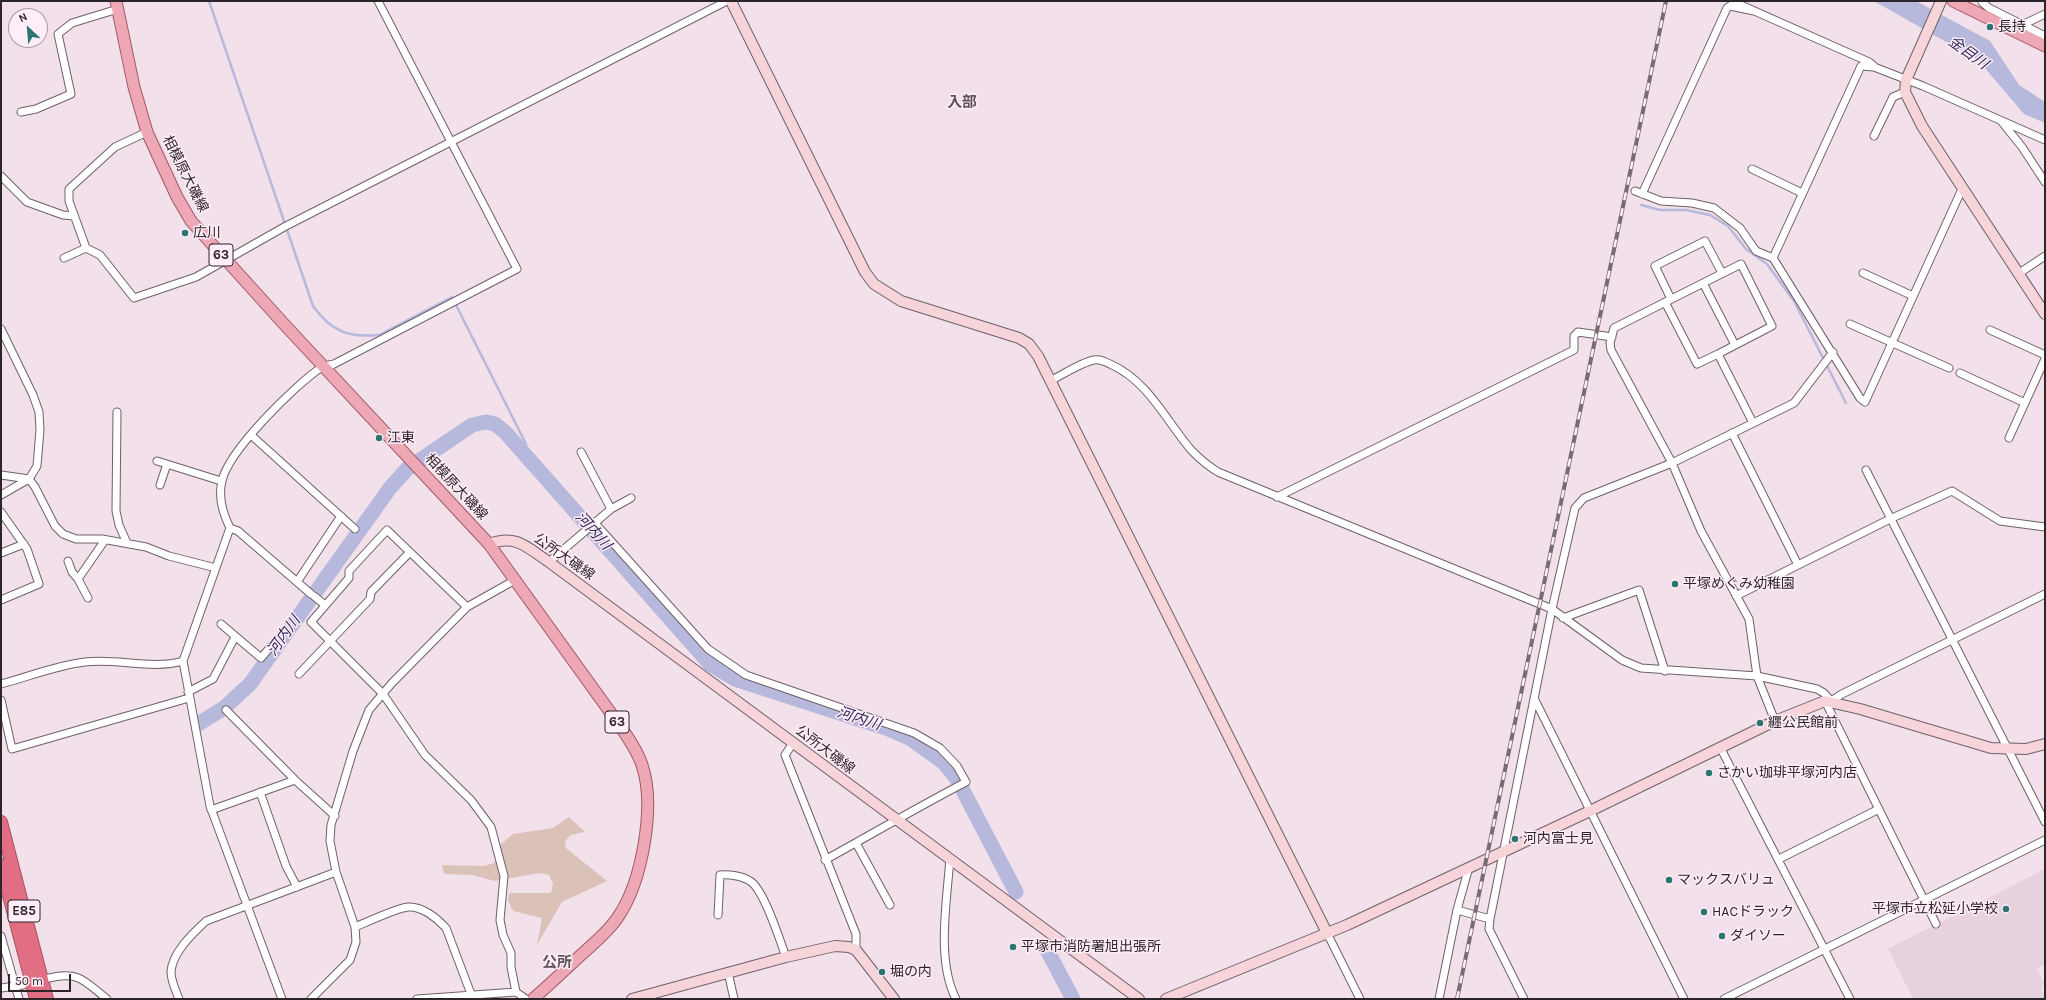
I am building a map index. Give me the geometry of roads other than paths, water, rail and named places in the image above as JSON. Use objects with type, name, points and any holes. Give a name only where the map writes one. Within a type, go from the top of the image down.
[{"type":"highway","name":"E85","points":[[1,822],[47,999]]},
{"type":"highway","name":"E85","points":[[1,865],[36,999]]},
{"type":"main road","points":[[1952,1],[2045,46]]},
{"type":"main road","name":"相模原大磯線","points":[[117,5],[134,87],[147,132],[177,197],[191,221],[225,260],[489,544],[634,747],[642,766],[648,793],[647,820],[638,873],[627,902],[618,918],[603,935],[533,999]]},
{"type":"street","points":[[282,999],[211,810],[183,661],[230,528],[223,513],[221,481],[228,464],[251,436],[295,389],[324,366],[334,364],[517,269],[378,1]]},
{"type":"street","points":[[147,132],[115,148],[69,189],[69,201],[86,248],[100,255],[134,298],[196,277],[293,223],[727,1]]},
{"type":"street","points":[[731,1],[865,272],[874,284],[901,301],[1019,338],[1029,344],[1038,356],[1360,999]]},
{"type":"street","points":[[1732,1],[1818,38],[1869,62],[1876,67]]},
{"type":"street","points":[[1941,1],[1908,77],[1905,92],[1922,126],[2045,314]]},
{"type":"street","points":[[1983,1],[1989,8],[2045,36]]},
{"type":"street","points":[[21,112],[36,109],[70,94],[58,34],[72,23],[117,5]]},
{"type":"street","points":[[1754,11],[1730,6],[1727,8],[1639,193],[1661,201],[1692,203],[1714,208],[1740,228],[1756,251],[1773,258],[1833,352],[1860,398],[1865,402],[1962,189]]},
{"type":"street","points":[[2022,25],[2045,14]]},
{"type":"street","points":[[1773,258],[1861,66],[1876,67],[1908,77],[2045,140]]},
{"type":"street","points":[[1874,136],[1893,97],[1905,92]]},
{"type":"street","points":[[2000,120],[2022,147],[2045,182]]},
{"type":"street","points":[[1752,169],[1802,193]]},
{"type":"street","points":[[1,176],[27,202],[63,215],[74,216]]},
{"type":"street","points":[[1722,273],[1705,242],[1655,266],[1668,301],[1697,364],[1772,326],[1741,264],[1722,273],[1668,301],[1614,328],[1610,343],[1611,350],[1672,463],[1701,531],[1749,620],[1757,676],[1775,721]]},
{"type":"street","points":[[64,258],[86,248]]},
{"type":"street","points":[[2018,274],[2045,256]]},
{"type":"street","points":[[1863,273],[1913,296]]},
{"type":"street","points":[[1703,283],[1735,345]]},
{"type":"street","points":[[1850,324],[1949,368]]},
{"type":"street","points":[[1,329],[4,342],[39,412],[40,430],[37,466],[29,479],[1,495]]},
{"type":"street","points":[[1990,330],[2045,354]]},
{"type":"street","points":[[1277,497],[1574,350],[1574,336],[1578,332],[1612,337]]},
{"type":"street","points":[[1524,999],[1489,929],[1490,919],[1552,609],[1575,508],[1584,498],[1672,463],[1794,403],[1833,352]]},
{"type":"street","points":[[1718,354],[1753,423]]},
{"type":"street","points":[[2009,438],[2045,359]]},
{"type":"street","points":[[1050,381],[1094,360],[1102,360],[1115,366],[1133,376],[1146,389],[1192,450],[1205,463],[1218,472],[1552,609],[1622,660],[1641,668],[1664,671],[1757,676],[1817,689],[1824,693],[1936,924]]},
{"type":"street","points":[[1960,373],[2025,403]]},
{"type":"street","points":[[117,412],[116,511],[119,525],[127,543]]},
{"type":"street","points":[[1732,433],[1798,565]]},
{"type":"street","points":[[251,436],[355,530]]},
{"type":"street","points":[[581,452],[611,509]]},
{"type":"street","points":[[157,461],[221,481]]},
{"type":"street","points":[[160,485],[167,464]]},
{"type":"street","points":[[1866,470],[1953,638],[2045,822]]},
{"type":"street","points":[[1,475],[29,479],[35,487],[55,526],[63,534],[76,539],[105,540],[146,547],[169,556],[216,568]]},
{"type":"street","points":[[1736,596],[1890,518],[1952,491],[2000,521],[2045,527]]},
{"type":"street","points":[[549,562],[611,509],[631,498]]},
{"type":"street","points":[[1,512],[24,544],[40,584],[1,600]]},
{"type":"street","points":[[297,582],[341,516]]},
{"type":"street","points":[[592,525],[708,649],[730,665],[746,675],[914,733],[940,748],[957,766],[966,782],[909,812],[897,821],[825,860]]},
{"type":"street","points":[[230,528],[238,531],[325,605]]},
{"type":"street","points":[[466,607],[387,530],[349,571],[349,578],[311,622],[383,694],[425,755],[471,800],[491,827],[504,876],[500,920],[502,935],[511,953],[511,966],[516,992]]},
{"type":"street","points":[[78,579],[105,540]]},
{"type":"street","name":"公所大磯線","points":[[489,544],[509,540],[524,545],[549,562],[1139,999]]},
{"type":"street","points":[[1,553],[24,544]]},
{"type":"street","points":[[299,674],[370,599],[371,592],[410,552]]},
{"type":"street","points":[[68,561],[72,572],[78,579],[88,598]]},
{"type":"street","points":[[311,999],[350,960],[356,942],[355,927],[336,872],[330,841],[331,825],[335,816],[353,751],[369,710],[466,607],[515,580]]},
{"type":"street","points":[[1563,618],[1638,590],[1664,671]]},
{"type":"street","points":[[1166,999],[1327,933],[1590,812],[1721,749],[1775,721],[1828,701],[1953,638],[2045,594]]},
{"type":"street","points":[[221,624],[261,658],[272,646]]},
{"type":"street","points":[[1,700],[12,749],[189,695],[213,679],[235,636]]},
{"type":"street","points":[[1,684],[84,662],[110,661],[171,664],[183,661]]},
{"type":"street","points":[[1535,700],[1684,999]]},
{"type":"street","points":[[1828,701],[1991,748],[2026,749],[2045,744]]},
{"type":"street","points":[[226,710],[295,780],[335,816]]},
{"type":"street","points":[[793,743],[785,755],[825,860],[856,934],[856,950]]},
{"type":"street","points":[[1721,749],[1850,999]]},
{"type":"street","points":[[211,810],[295,780]]},
{"type":"street","points":[[260,792],[286,866],[297,887]]},
{"type":"street","points":[[1779,859],[1879,809]]},
{"type":"street","points":[[1724,999],[2045,840]]},
{"type":"street","points":[[856,843],[890,905]]},
{"type":"street","points":[[950,858],[946,920],[946,957],[948,979],[956,999]]},
{"type":"street","points":[[1439,999],[1457,910],[1469,867]]},
{"type":"street","points":[[179,999],[171,972],[176,956],[195,931],[206,921],[336,872]]},
{"type":"street","points":[[718,915],[720,875],[727,874],[751,881],[766,904],[786,957]]},
{"type":"street","points":[[355,927],[407,907],[417,908],[438,919],[446,928],[471,994]]},
{"type":"street","points":[[1457,910],[1490,919]]},
{"type":"street","points":[[1,936],[19,986],[19,999]]},
{"type":"street","points":[[632,999],[728,972],[835,946],[849,947],[856,950],[894,999]]},
{"type":"street","points":[[728,972],[734,999]]},
{"type":"street","points":[[49,978],[64,974],[76,975],[107,999]]},
{"type":"street","points":[[1,988],[19,986]]},
{"type":"street","points":[[417,999],[516,992],[526,999]]},
{"type":"water","name":"金目川","points":[[1874,1],[1916,1],[1990,41],[2019,85],[2045,102],[2045,123],[2024,114],[1978,60]]},
{"type":"waterway","points":[[209,1],[313,306],[327,322],[341,331],[349,334],[368,336],[379,335],[452,297],[526,444],[523,452]]},
{"type":"waterway","points":[[1641,205],[1660,210],[1686,210],[1710,215],[1728,226],[1746,249],[1767,264],[1794,301],[1846,403]]},
{"type":"waterway","name":"河内川","points":[[198,724],[224,708],[250,684],[390,488],[407,469],[472,425],[486,422],[495,424],[505,432],[710,664],[735,679],[886,728],[911,739],[944,763],[957,779],[1016,892]]},
{"type":"waterway","name":"河内川","points":[[1047,950],[1073,999]]},
{"type":"railway","points":[[1457,999],[1666,1]]},
{"type":"place","name":"長持","points":[[1990,27]]},
{"type":"place","name":"広川","points":[[185,233]]},
{"type":"place","name":"江東","points":[[379,438]]},
{"type":"place","name":"平塚めぐみ幼稚園","points":[[1675,584]]},
{"type":"place","name":"纒公民館前","points":[[1760,723]]},
{"type":"place","name":"さかい珈琲平塚河内店","points":[[1709,773]]},
{"type":"place","name":"河内富士見","points":[[1515,839]]},
{"type":"place","name":"マックスバリュ","points":[[1669,880]]},
{"type":"place","name":"平塚市立松延小学校","points":[[2006,909]]},
{"type":"place","name":"HACドラック","points":[[1704,912]]},
{"type":"place","name":"ダイソー","points":[[1722,936]]},
{"type":"place","name":"平塚市消防署旭出張所","points":[[1013,947]]},
{"type":"place","name":"堀の内","points":[[882,972]]},
{"type":"district","name":"入部","points":[[962,103]]},
{"type":"district","name":"公所","points":[[557,963]]}]
